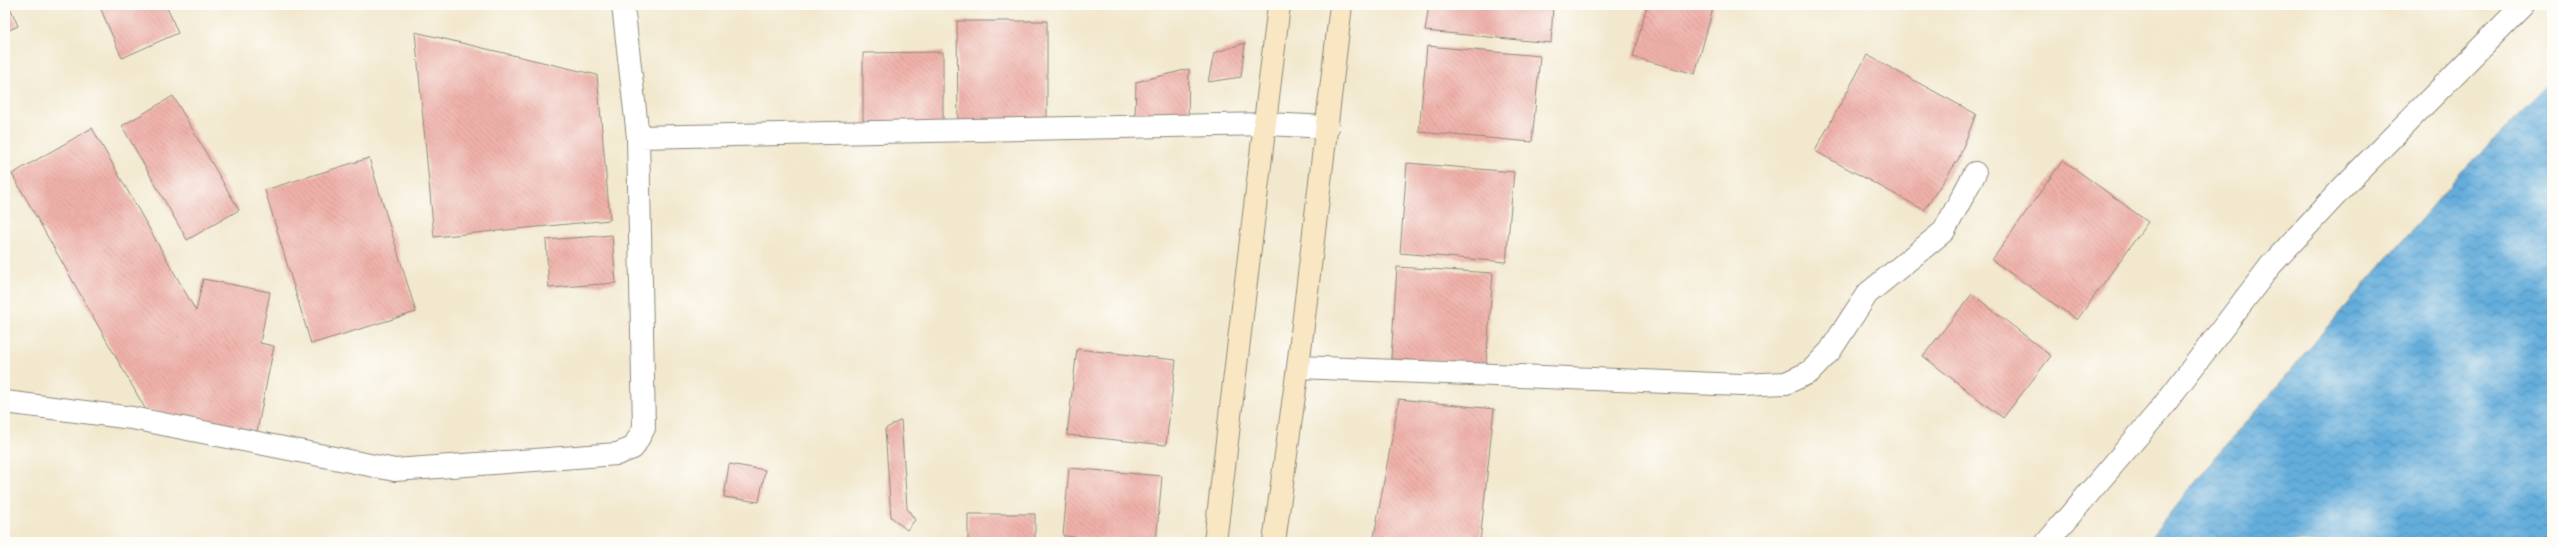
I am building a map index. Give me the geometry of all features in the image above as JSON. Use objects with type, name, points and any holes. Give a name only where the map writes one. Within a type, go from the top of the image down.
[{"type":"main road","points":[[1215,542],[1267,124],[1280,5]]},
{"type":"main road","points":[[1274,542],[1298,367],[1328,127],[1341,5]]},
{"type":"street","points":[[5,402],[132,418],[395,470],[617,454],[633,448],[644,428],[638,137],[623,5]]},
{"type":"street","points":[[2047,542],[2160,410],[2270,265],[2346,184],[2523,5]]},
{"type":"street","points":[[638,137],[1267,124],[1328,127]]},
{"type":"street","points":[[1298,367],[1741,385],[1786,383],[1810,372],[1830,351],[1867,294],[1944,231],[1976,173]]},
{"type":"water","points":[[2552,83],[2552,542],[2147,542],[2203,472],[2462,172]]},
{"type":"building","points":[[5,5],[9,5],[18,26],[5,32]]},
{"type":"building","points":[[99,5],[166,5],[178,33],[122,58]]},
{"type":"building","points":[[1429,5],[1553,5],[1551,43],[1425,31]]},
{"type":"building","points":[[1647,5],[1714,5],[1695,74],[1633,57]]},
{"type":"building","points":[[957,21],[1047,21],[1047,123],[958,124]]},
{"type":"building","points":[[415,32],[597,75],[610,220],[434,237]]},
{"type":"building","points":[[1245,43],[1241,77],[1208,82],[1214,53]]},
{"type":"building","points":[[1427,46],[1540,56],[1532,142],[1419,132]]},
{"type":"building","points":[[943,52],[943,124],[863,124],[863,53]]},
{"type":"building","points":[[1867,55],[1976,114],[1958,160],[1924,210],[1815,151]]},
{"type":"building","points":[[1189,69],[1188,120],[1135,119],[1136,82]]},
{"type":"building","points":[[173,96],[239,210],[187,240],[122,126]]},
{"type":"building","points":[[92,128],[196,311],[203,279],[270,292],[260,343],[274,346],[257,431],[146,410],[12,174]]},
{"type":"building","points":[[369,158],[416,312],[311,344],[265,190]]},
{"type":"building","points":[[2063,160],[2148,222],[2077,320],[1992,260]]},
{"type":"building","points":[[1407,163],[1514,172],[1506,262],[1400,253]]},
{"type":"building","points":[[612,235],[616,283],[549,288],[546,240]]},
{"type":"building","points":[[1397,267],[1493,273],[1486,365],[1391,359]]},
{"type":"building","points":[[1972,294],[2051,356],[2003,418],[1923,356]]},
{"type":"building","points":[[1077,349],[1176,360],[1166,445],[1067,435]]},
{"type":"building","points":[[1399,399],[1494,409],[1480,542],[1373,542]]},
{"type":"building","points":[[901,420],[907,508],[915,520],[907,530],[891,517],[885,429]]},
{"type":"building","points":[[729,464],[765,470],[759,502],[724,497]]},
{"type":"building","points":[[1069,468],[1162,476],[1156,542],[1063,536]]},
{"type":"building","points":[[968,514],[1035,514],[1035,542],[968,542]]}]
